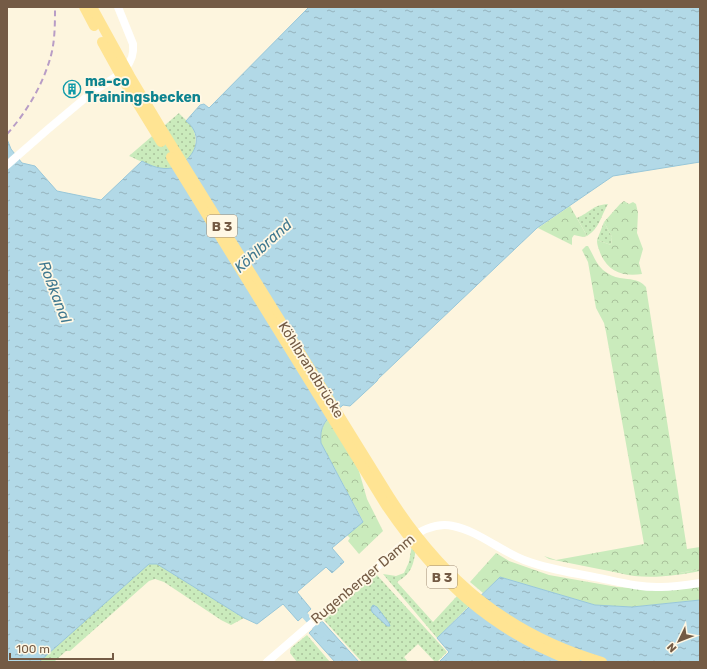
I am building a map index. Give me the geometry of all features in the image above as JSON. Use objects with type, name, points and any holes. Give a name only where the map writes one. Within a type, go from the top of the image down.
[{"type":"main road","name":"Köhlbrandbrücke","points":[[84,7],[123,80],[387,507],[411,541],[442,577],[489,617],[528,641],[575,662]]},
{"type":"main road","name":"Köhlbrandbrücke","points":[[92,7],[126,70],[161,128],[389,496],[416,536],[452,576],[495,612],[546,641],[602,662]]},
{"type":"street","points":[[7,165],[90,94],[121,73],[133,58],[133,44],[118,7]]},
{"type":"street","name":"Rugenberger Damm","points":[[267,662],[416,533],[426,528],[439,525],[451,526],[466,530],[524,560],[558,570],[640,585],[660,587],[700,583]]},
{"type":"green space","points":[[179,113],[192,127],[195,137],[193,152],[189,158],[177,166],[161,168],[149,165],[129,156]]},
{"type":"green space","points":[[624,201],[629,204],[633,202],[636,204],[638,213],[637,233],[643,249],[639,263],[642,274],[623,274],[608,266],[601,255],[598,246],[597,240],[611,245],[612,237],[604,222]]},
{"type":"green space","points":[[608,204],[597,226],[587,236],[577,218],[595,207]]},
{"type":"green space","points":[[570,206],[587,236],[583,237],[574,235],[572,238],[572,245],[538,228]]},
{"type":"green space","points":[[604,222],[612,237],[611,245],[597,240]]},
{"type":"green space","points":[[588,246],[598,265],[605,271],[616,277],[640,282],[646,287],[687,549],[700,547],[700,569],[680,573],[619,573],[549,559],[544,556],[556,560],[644,544],[606,332],[604,323],[596,308],[588,262],[582,250]]},
{"type":"green space","points":[[330,417],[359,471],[367,499],[383,531],[359,554],[348,541],[350,538],[347,535],[363,521],[321,443],[322,428]]},
{"type":"green space","points":[[412,545],[416,549],[413,565],[409,572],[397,582],[433,622],[457,596],[469,606],[437,638],[383,574],[396,576],[404,573],[409,562]]},
{"type":"green space","points":[[496,553],[509,561],[549,575],[617,587],[651,589],[700,584],[700,600],[632,607],[595,605],[500,577],[483,593],[470,582]]},
{"type":"green space","points":[[149,564],[157,564],[244,618],[231,625],[164,582],[155,579],[149,581],[70,651],[66,651],[54,662],[39,662]]},
{"type":"green space","points":[[700,569],[700,571],[649,577],[619,573],[680,573]]},
{"type":"green space","points":[[376,574],[447,652],[437,662],[435,662],[418,644],[404,657],[408,662],[362,662],[324,620]]},
{"type":"green space","points":[[307,635],[330,662],[297,662],[290,653],[291,648]]},
{"type":"water","points":[[309,7],[700,7],[700,162],[613,176],[537,228],[350,406],[343,405],[329,417],[323,425],[321,443],[363,522],[332,548],[344,562],[332,573],[326,567],[297,592],[311,609],[298,621],[283,604],[257,624],[244,618],[157,564],[149,564],[39,662],[7,662],[7,139],[11,149],[22,163],[35,166],[57,191],[101,200],[142,161],[156,167],[164,168],[172,168],[184,162],[193,152],[196,140],[192,127],[186,121],[200,105],[204,104],[209,108]]},
{"type":"water","points":[[500,577],[595,605],[632,607],[700,600],[700,662],[439,662],[449,652],[437,638]]},
{"type":"water","points":[[373,605],[377,607],[390,626],[387,626],[372,612],[371,608]]},
{"type":"water","points":[[322,621],[359,662],[335,662],[309,633]]},
{"type":"waterway","points":[[299,609],[322,634]]},
{"type":"railway","points":[[7,134],[33,99],[47,69],[54,40],[55,7]]},
{"type":"place","name":"ma-co Trainingsbecken","points":[[72,89]]},
{"type":"water label","name":"Köhlbrand","points":[[263,246]]},
{"type":"water label","name":"Roßkanal","points":[[55,292]]}]
